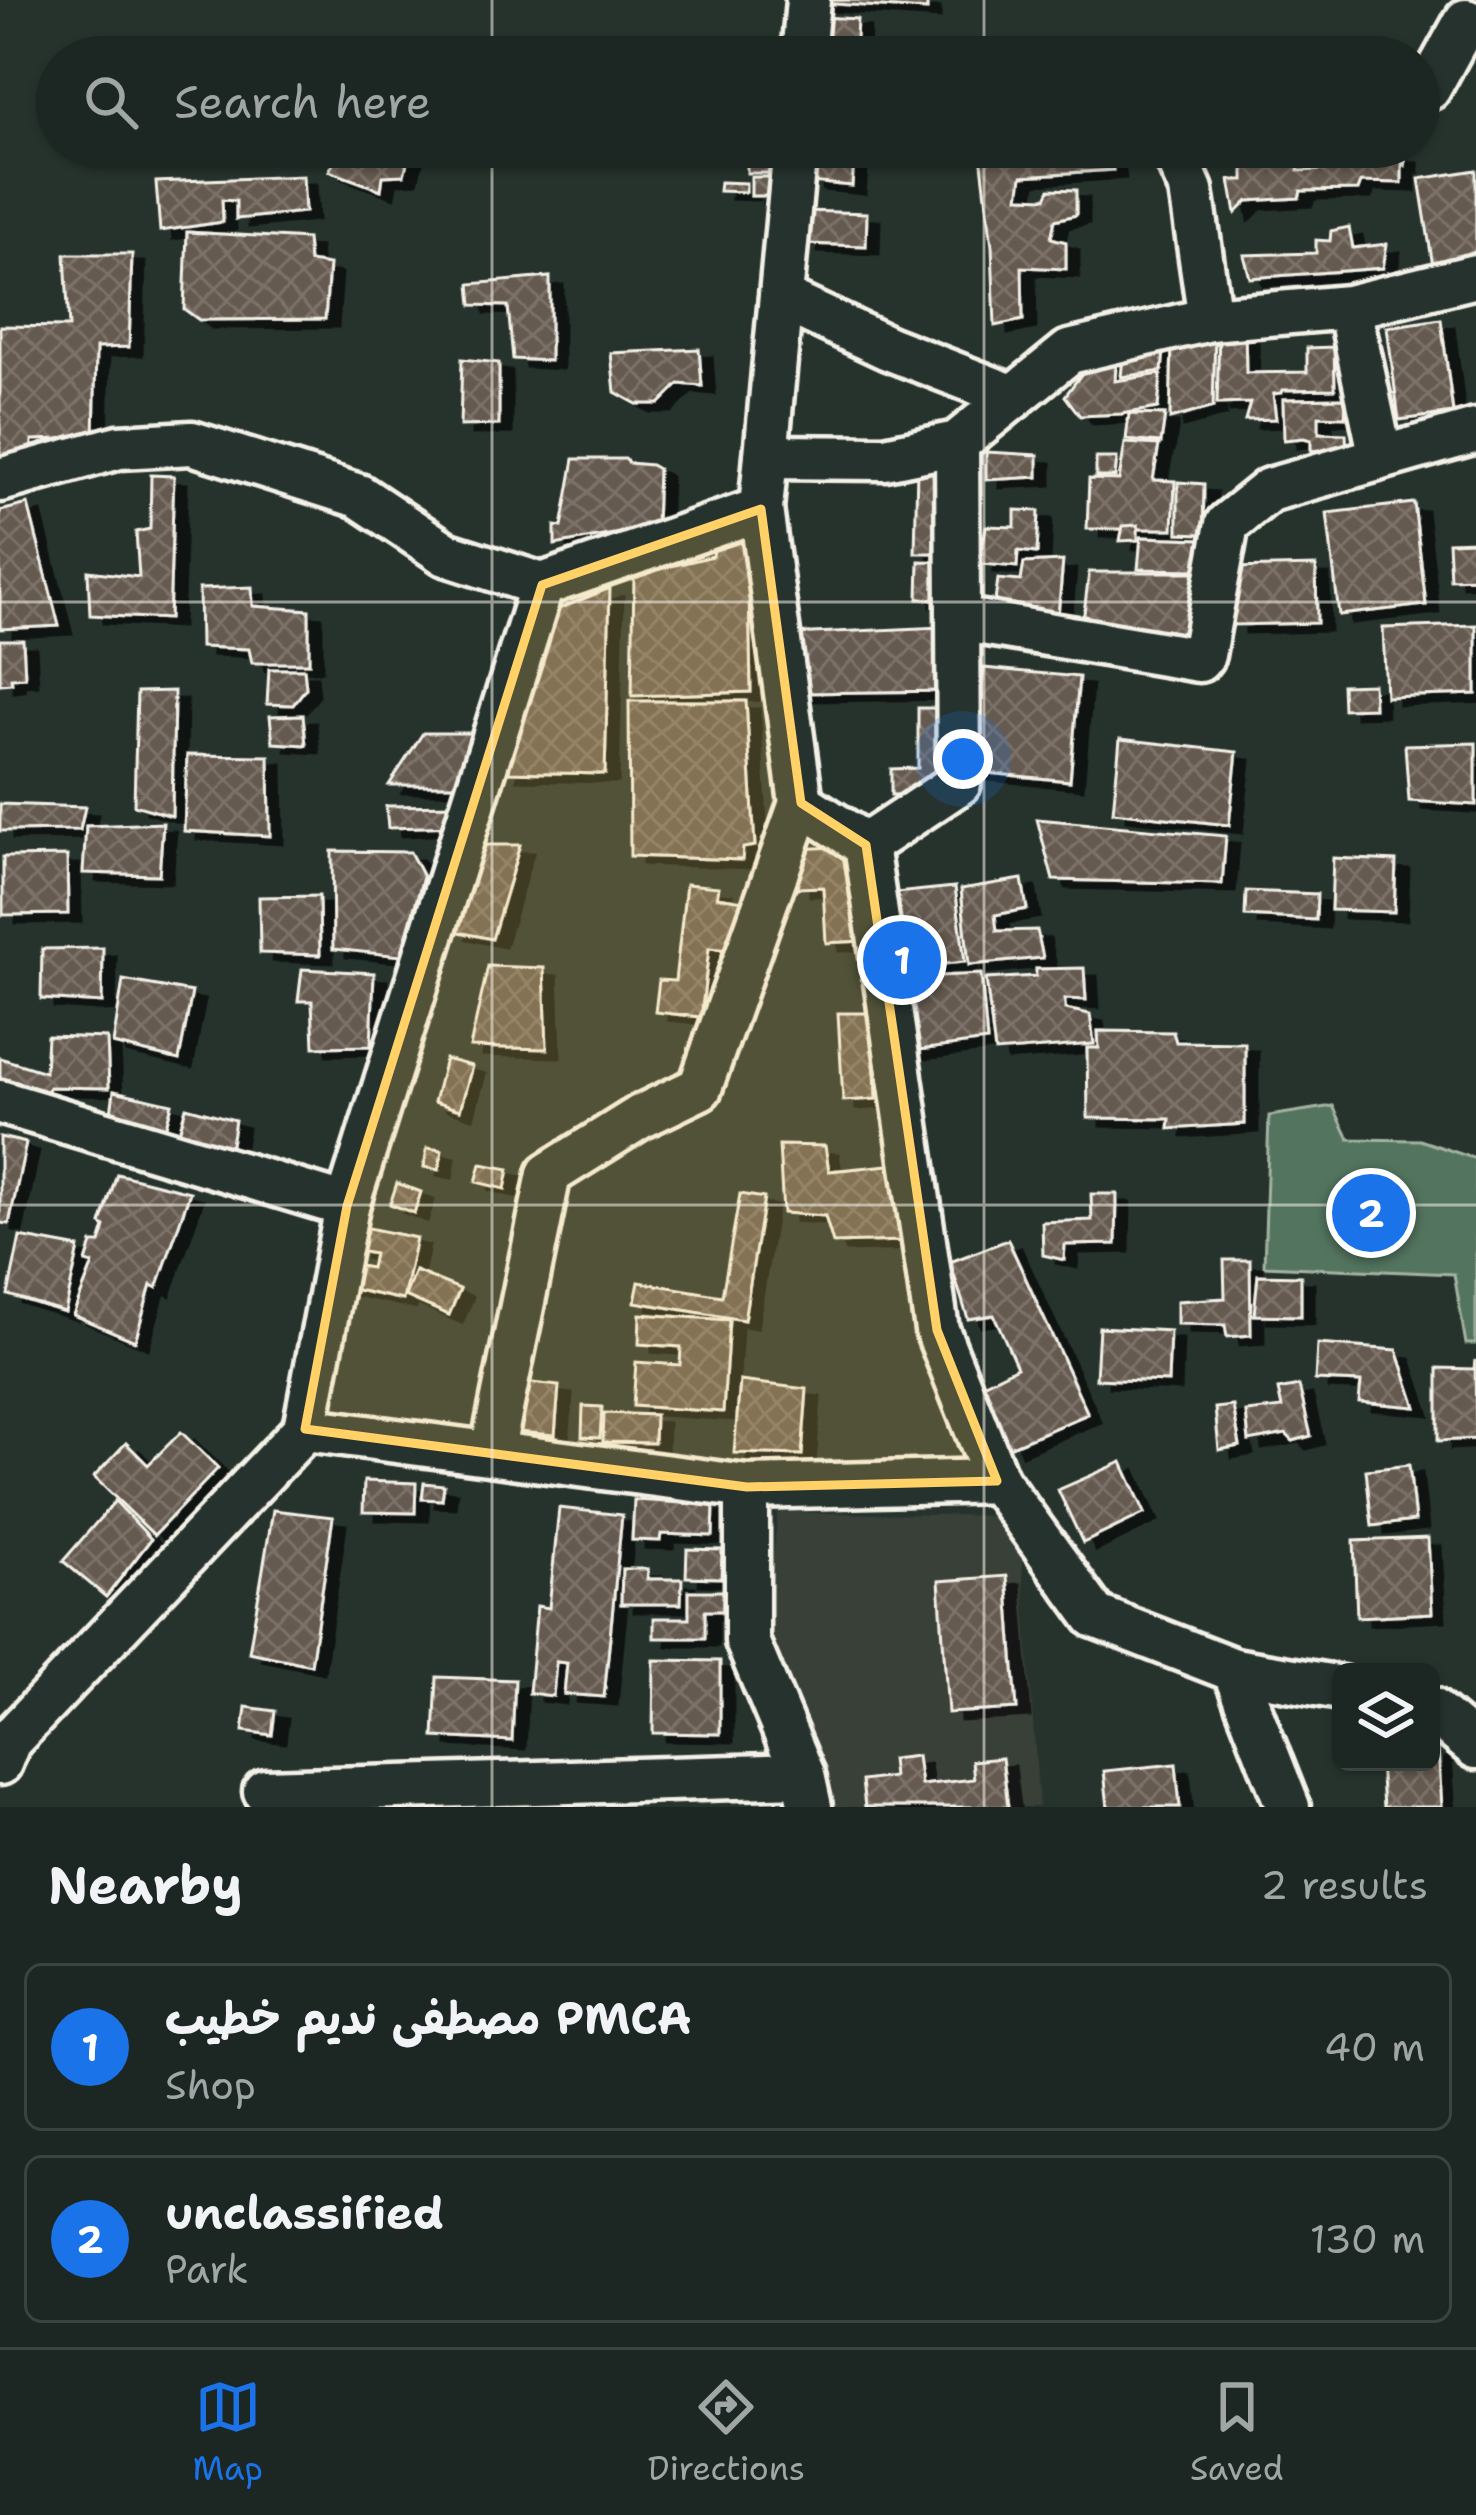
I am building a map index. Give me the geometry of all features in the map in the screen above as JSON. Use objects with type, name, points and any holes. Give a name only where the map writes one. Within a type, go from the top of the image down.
[{"type":"street","points":[[805,36],[808,0]]},
{"type":"street","points":[[1440,69],[1466,21]]},
{"type":"street","points":[[492,1453],[549,1174],[640,1117],[700,1088],[801,803],[761,509],[793,168]]},
{"type":"street","points":[[1181,168],[1191,190],[1210,319]]},
{"type":"street","points":[[766,457],[885,458],[957,443],[1069,352],[1210,319],[1349,307],[1476,276]]},
{"type":"street","points":[[781,298],[888,348],[1014,397]]},
{"type":"street","points":[[1349,307],[1382,458]]},
{"type":"street","points":[[958,620],[1199,660],[1227,524],[1268,490],[1476,431]]},
{"type":"street","points":[[0,481],[119,447],[192,443],[358,496],[446,554],[542,585],[761,509]]},
{"type":"street","points":[[866,844],[959,783],[957,443]]},
{"type":"street","points":[[0,1763],[9,1741],[305,1430],[347,1207],[542,585]]},
{"type":"street","points":[[801,803],[866,844],[937,1330],[997,1481],[1095,1616],[1234,1670],[1332,1686]]},
{"type":"street","points":[[0,1102],[347,1207]]},
{"type":"street","points":[[305,1430],[747,1486],[997,1481]]},
{"type":"street","points":[[265,1791],[807,1791],[747,1641],[747,1486]]},
{"type":"street","points":[[1234,1670],[1288,1807]]},
{"type":"street","points":[[1440,1716],[1476,1747]]},
{"type":"highlighted area","points":[[761,509],[801,803],[866,845],[937,1330],[997,1481],[747,1487],[305,1429],[347,1206],[542,585]]},
{"type":"shaded area","points":[[778,1512],[1001,1516],[1020,1534],[1039,1807],[832,1807],[805,1728],[764,1633]]},
{"type":"green space","points":[[1333,1106],[1349,1139],[1420,1140],[1476,1159],[1476,1344],[1466,1344],[1454,1274],[1264,1266],[1269,1116]]},
{"type":"building","points":[[927,0],[927,10],[817,3]]},
{"type":"building","points":[[821,17],[857,19],[856,36],[820,36]]},
{"type":"building","points":[[406,168],[404,175],[383,176],[381,190],[329,171]]},
{"type":"building","points":[[747,168],[779,168],[779,173],[747,173]]},
{"type":"building","points":[[811,168],[853,168],[852,186],[810,182]]},
{"type":"building","points":[[983,168],[1113,168],[1022,176],[1019,197],[1046,198],[1050,189],[1076,190],[1076,215],[1055,220],[1051,238],[1066,242],[1066,269],[1022,267],[1023,320],[995,326]]},
{"type":"building","points":[[1244,168],[1402,168],[1402,183],[1361,182],[1358,190],[1301,191],[1299,198],[1248,201],[1236,213],[1230,180],[1244,180]]},
{"type":"building","points":[[1476,170],[1476,259],[1433,266],[1419,179]]},
{"type":"building","points":[[303,176],[305,212],[236,219],[236,201],[222,200],[223,222],[160,231],[156,182]]},
{"type":"building","points":[[751,177],[769,177],[769,196],[751,196]]},
{"type":"building","points":[[720,182],[746,183],[746,192],[719,191]]},
{"type":"building","points":[[805,211],[867,213],[866,246],[805,244]]},
{"type":"building","points":[[1349,227],[1353,248],[1387,244],[1383,268],[1250,278],[1244,255],[1316,253],[1316,240],[1330,241],[1331,231]]},
{"type":"building","points":[[187,232],[307,239],[309,262],[329,265],[325,319],[199,320],[184,309]]},
{"type":"building","points":[[65,254],[132,254],[129,347],[96,348],[94,438],[32,440],[31,456],[0,460],[0,326],[69,327]]},
{"type":"building","points":[[550,277],[550,361],[513,359],[508,306],[472,305],[470,284]]},
{"type":"building","points":[[1441,319],[1453,413],[1399,420],[1387,327]]},
{"type":"building","points":[[1245,329],[1246,373],[1307,372],[1307,348],[1334,347],[1335,389],[1273,394],[1276,419],[1245,420],[1250,403],[1217,404],[1219,333]]},
{"type":"building","points":[[1215,334],[1213,407],[1170,419],[1172,343]]},
{"type":"building","points":[[1165,341],[1162,371],[1121,377],[1124,348]]},
{"type":"building","points":[[699,349],[702,386],[679,384],[659,404],[637,404],[615,392],[611,353]]},
{"type":"building","points":[[1117,350],[1115,381],[1161,374],[1158,408],[1080,416],[1065,396],[1097,353]]},
{"type":"building","points":[[462,359],[499,363],[499,425],[460,426]]},
{"type":"building","points":[[1346,398],[1345,417],[1319,416],[1319,433],[1346,434],[1347,457],[1319,456],[1319,450],[1311,451],[1311,440],[1304,438],[1284,440],[1283,399]]},
{"type":"building","points":[[1129,414],[1165,415],[1161,443],[1126,440]]},
{"type":"building","points":[[1125,443],[1159,445],[1153,480],[1175,481],[1173,529],[1087,529],[1089,479],[1119,480]]},
{"type":"building","points":[[986,452],[1038,455],[1038,477],[986,480]]},
{"type":"building","points":[[1096,458],[1117,458],[1115,477],[1096,477]]},
{"type":"building","points":[[574,459],[625,459],[658,469],[656,526],[555,545],[555,526],[562,527]]},
{"type":"building","points":[[917,468],[948,469],[947,553],[915,553]]},
{"type":"building","points":[[151,475],[174,476],[169,619],[90,615],[88,571],[139,577],[136,532],[150,529]]},
{"type":"building","points":[[1178,482],[1204,484],[1203,534],[1178,533]]},
{"type":"building","points":[[1414,503],[1426,605],[1339,615],[1327,513]]},
{"type":"building","points":[[28,504],[59,626],[0,629],[0,511]]},
{"type":"building","points":[[1015,510],[1039,511],[1037,553],[1018,551],[1017,567],[980,564],[986,526],[1015,527]]},
{"type":"building","points":[[1138,525],[1138,540],[1120,541],[1123,526]]},
{"type":"building","points":[[1141,537],[1201,539],[1200,570],[1138,569]]},
{"type":"building","points":[[748,540],[751,692],[632,696],[634,575],[713,556],[714,550]]},
{"type":"building","points":[[1476,541],[1476,578],[1450,579],[1448,542]]},
{"type":"building","points":[[919,561],[949,562],[948,599],[918,599]]},
{"type":"building","points":[[1063,561],[1058,615],[994,609],[998,579],[1021,581],[1024,563]]},
{"type":"building","points":[[1316,566],[1317,623],[1233,625],[1232,568]]},
{"type":"building","points":[[1089,572],[1199,572],[1196,656],[1081,638]]},
{"type":"building","points":[[252,587],[253,606],[309,610],[309,663],[252,663],[249,649],[200,647],[199,589]]},
{"type":"building","points":[[610,588],[605,774],[504,772],[546,626],[556,610]]},
{"type":"building","points":[[1476,625],[1476,694],[1386,697],[1383,628]]},
{"type":"building","points":[[941,627],[948,691],[799,693],[792,634]]},
{"type":"building","points":[[0,640],[23,640],[25,677],[0,684]]},
{"type":"building","points":[[984,668],[1079,677],[1070,781],[975,772]]},
{"type":"building","points":[[269,669],[304,669],[306,688],[293,705],[267,704]]},
{"type":"building","points":[[1373,684],[1374,708],[1343,709],[1342,685]]},
{"type":"building","points":[[174,691],[172,816],[134,805],[137,692]]},
{"type":"building","points":[[629,701],[746,701],[755,846],[743,848],[742,860],[630,856]]},
{"type":"building","points":[[918,708],[946,708],[947,779],[933,794],[891,795],[891,769],[918,768]]},
{"type":"building","points":[[303,715],[306,745],[273,743],[270,716]]},
{"type":"building","points":[[423,733],[478,733],[471,785],[389,785]]},
{"type":"building","points":[[1120,739],[1237,752],[1229,825],[1113,812]]},
{"type":"building","points":[[1476,743],[1476,805],[1409,801],[1405,745]]},
{"type":"building","points":[[187,755],[269,756],[270,836],[184,831]]},
{"type":"building","points":[[0,804],[85,807],[80,830],[0,831]]},
{"type":"building","points":[[459,805],[456,826],[388,828],[386,806]]},
{"type":"building","points":[[1037,819],[1226,836],[1222,884],[1053,880]]},
{"type":"building","points":[[163,823],[159,875],[83,873],[86,826]]},
{"type":"building","points":[[484,845],[520,845],[492,939],[454,931]]},
{"type":"building","points":[[858,846],[862,941],[826,943],[823,887],[797,888],[795,849]]},
{"type":"building","points":[[332,851],[410,852],[423,877],[401,956],[333,949]]},
{"type":"building","points":[[67,856],[68,914],[3,915],[3,857]]},
{"type":"building","points":[[1333,858],[1396,861],[1394,912],[1331,910]]},
{"type":"building","points":[[1022,879],[1027,909],[995,915],[997,931],[1037,930],[1043,958],[969,965],[961,889]]},
{"type":"building","points":[[686,884],[719,887],[717,897],[744,901],[738,951],[709,948],[701,1017],[655,1012],[659,980],[675,981]]},
{"type":"building","points":[[955,887],[965,962],[892,969],[885,894]]},
{"type":"building","points":[[1246,891],[1317,894],[1316,920],[1245,916]]},
{"type":"building","points":[[319,896],[320,955],[260,953],[259,897]]},
{"type":"building","points":[[103,948],[102,1003],[41,999],[42,949]]},
{"type":"building","points":[[488,966],[544,968],[547,1049],[470,1047]]},
{"type":"building","points":[[1084,968],[1086,1000],[1065,999],[1065,1009],[1090,1014],[1094,1044],[995,1052],[986,979],[1036,976],[1036,969]]},
{"type":"building","points":[[302,969],[374,973],[371,1046],[314,1047],[312,1001],[298,1001]]},
{"type":"building","points":[[981,974],[987,1041],[904,1052],[896,978]]},
{"type":"building","points":[[123,980],[192,992],[179,1060],[113,1044]]},
{"type":"building","points":[[838,1013],[873,1013],[876,1099],[843,1101]]},
{"type":"building","points":[[1098,1031],[1173,1032],[1176,1042],[1245,1043],[1245,1124],[1169,1129],[1170,1119],[1088,1118],[1087,1048],[1099,1048]]},
{"type":"building","points":[[47,1036],[107,1038],[109,1088],[49,1087],[44,1102],[0,1086],[0,1058],[45,1072]]},
{"type":"building","points":[[445,1059],[472,1066],[460,1110],[434,1102]]},
{"type":"building","points":[[114,1091],[172,1104],[163,1136],[110,1120]]},
{"type":"building","points":[[186,1107],[235,1120],[230,1150],[178,1136]]},
{"type":"building","points":[[0,1137],[26,1143],[9,1224],[0,1223]]},
{"type":"building","points":[[779,1145],[825,1146],[829,1171],[899,1164],[904,1241],[833,1243],[825,1216],[783,1213]]},
{"type":"building","points":[[427,1148],[442,1150],[439,1170],[424,1167]]},
{"type":"building","points":[[481,1164],[509,1169],[505,1189],[476,1182]]},
{"type":"building","points":[[117,1174],[190,1192],[157,1288],[151,1285],[135,1341],[73,1315],[93,1264],[86,1262],[92,1243],[100,1243],[105,1227],[101,1224]]},
{"type":"building","points":[[397,1183],[421,1192],[414,1213],[390,1204]]},
{"type":"building","points":[[740,1194],[764,1198],[744,1320],[635,1302],[639,1282],[722,1296]]},
{"type":"building","points":[[1091,1194],[1117,1194],[1116,1244],[1065,1245],[1064,1260],[1043,1255],[1042,1222],[1092,1220]]},
{"type":"building","points":[[359,1226],[416,1238],[403,1300],[343,1287],[348,1264],[371,1268],[374,1254],[353,1250]]},
{"type":"building","points":[[20,1237],[79,1248],[65,1312],[8,1295]]},
{"type":"building","points":[[1008,1240],[1088,1414],[1009,1447],[983,1384],[1017,1367],[994,1315],[968,1319],[950,1262]]},
{"type":"building","points":[[1224,1260],[1250,1260],[1251,1335],[1227,1337],[1225,1325],[1177,1324],[1177,1301],[1225,1298]]},
{"type":"building","points":[[415,1271],[460,1289],[449,1315],[405,1296]]},
{"type":"building","points":[[1258,1275],[1301,1276],[1301,1316],[1254,1315]]},
{"type":"building","points":[[640,1314],[729,1320],[723,1412],[633,1406],[636,1362],[680,1365],[681,1347],[639,1344]]},
{"type":"building","points":[[1099,1327],[1170,1331],[1168,1382],[1096,1379]]},
{"type":"building","points":[[1317,1344],[1397,1350],[1416,1407],[1359,1402],[1361,1382],[1315,1380]]},
{"type":"building","points":[[1475,1360],[1476,1439],[1438,1441],[1438,1368],[1474,1369]]},
{"type":"building","points":[[740,1381],[807,1389],[802,1455],[734,1453]]},
{"type":"building","points":[[523,1382],[559,1386],[555,1435],[505,1431]]},
{"type":"building","points":[[1299,1386],[1311,1436],[1293,1441],[1286,1434],[1249,1441],[1246,1412],[1282,1408],[1278,1390]]},
{"type":"building","points":[[583,1406],[602,1407],[600,1438],[582,1437]]},
{"type":"building","points":[[1233,1406],[1240,1446],[1219,1450],[1215,1408]]},
{"type":"building","points":[[604,1413],[655,1415],[654,1443],[603,1442]]},
{"type":"building","points":[[181,1432],[218,1468],[154,1535],[94,1477],[126,1443],[148,1465]]},
{"type":"building","points":[[1122,1462],[1145,1513],[1083,1543],[1058,1490]]},
{"type":"building","points":[[1409,1465],[1415,1521],[1372,1526],[1366,1470]]},
{"type":"building","points":[[364,1481],[416,1483],[415,1513],[363,1512]]},
{"type":"building","points":[[424,1483],[444,1485],[442,1500],[422,1499]]},
{"type":"building","points":[[634,1500],[714,1505],[713,1536],[661,1534],[660,1541],[632,1540]]},
{"type":"building","points":[[115,1501],[151,1539],[106,1597],[63,1561]]},
{"type":"building","points":[[559,1508],[622,1515],[604,1697],[564,1694],[567,1663],[556,1662],[553,1696],[529,1693],[537,1606],[549,1608]]},
{"type":"building","points":[[273,1510],[333,1517],[311,1665],[249,1652]]},
{"type":"building","points":[[1428,1538],[1432,1613],[1357,1617],[1354,1541]]},
{"type":"building","points":[[687,1549],[722,1550],[721,1578],[686,1577]]},
{"type":"building","points":[[622,1569],[648,1569],[647,1579],[682,1579],[681,1604],[621,1604]]},
{"type":"building","points":[[1007,1576],[1017,1709],[948,1713],[939,1581]]},
{"type":"building","points":[[689,1591],[723,1591],[723,1611],[705,1611],[705,1638],[654,1638],[654,1618],[689,1618]]},
{"type":"building","points":[[654,1660],[720,1661],[720,1734],[653,1733]]},
{"type":"building","points":[[437,1677],[515,1680],[512,1741],[434,1737]]},
{"type":"building","points":[[246,1707],[275,1711],[272,1735],[243,1731]]},
{"type":"building","points":[[917,1756],[921,1785],[974,1779],[972,1761],[1002,1758],[1008,1807],[865,1807],[862,1781],[893,1777],[891,1759]]},
{"type":"building","points":[[1176,1764],[1180,1807],[1108,1807],[1104,1771]]},
{"type":"building","points":[[1381,1771],[1440,1771],[1442,1807],[1383,1807]]},
{"type":"place","name":"مصطفى نديم خطيب PMCA","points":[[902,960]]},
{"type":"place","name":"unclassified","points":[[1371,1213]]}]
